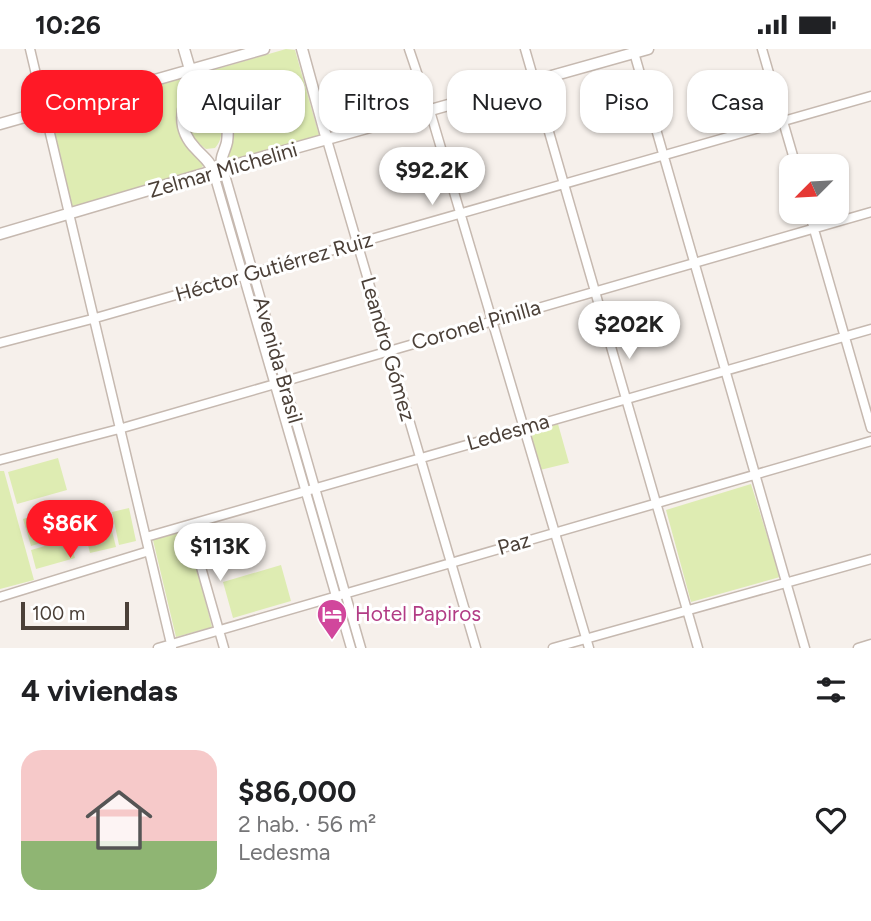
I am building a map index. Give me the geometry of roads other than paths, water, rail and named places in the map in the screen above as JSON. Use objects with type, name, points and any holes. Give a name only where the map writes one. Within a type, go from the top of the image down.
[{"type":"street","points":[[30,49],[35,70]]},
{"type":"street","points":[[184,49],[190,69]]},
{"type":"street","points":[[163,77],[264,49]]},
{"type":"street","name":"Leandro Gómez","points":[[302,49],[476,648]]},
{"type":"street","points":[[409,49],[416,70]]},
{"type":"street","points":[[525,49],[531,70]]},
{"type":"street","name":"Zelmar Michelini","points":[[566,72],[648,49]]},
{"type":"street","points":[[762,49],[768,70]]},
{"type":"street","points":[[634,51],[805,648]]},
{"type":"street","name":"Héctor Gutiérrez Ruiz","points":[[788,121],[871,96]]},
{"type":"street","points":[[0,124],[21,118]]},
{"type":"street","points":[[433,124],[587,643]]},
{"type":"street","points":[[49,133],[172,646]]},
{"type":"street","name":"Avenida Brasil","points":[[186,133],[192,146],[218,169],[254,274],[361,648]]},
{"type":"street","name":"Avenida Brasil","points":[[227,133],[218,169],[243,277],[351,648]]},
{"type":"street","name":"Zelmar Michelini","points":[[0,234],[218,169],[352,133]]},
{"type":"street","points":[[549,133],[698,648]]},
{"type":"street","name":"Héctor Gutiérrez Ruiz","points":[[0,343],[254,274],[744,133]]},
{"type":"street","points":[[786,133],[792,154]]},
{"type":"street","name":"Coronel Pinilla","points":[[0,460],[119,429],[871,212]]},
{"type":"street","points":[[813,224],[871,428]]},
{"type":"street","name":"Ledesma","points":[[146,537],[871,329]]},
{"type":"street","name":"Paz","points":[[158,648],[871,441]]},
{"type":"street","points":[[189,525],[223,648]]},
{"type":"street","points":[[0,597],[149,551]]},
{"type":"street","points":[[553,648],[587,643],[687,611],[871,559]]},
{"type":"street","points":[[858,648],[871,644]]},
{"type":"place","name":"Hotel Papiros","points":[[332,641]]}]
